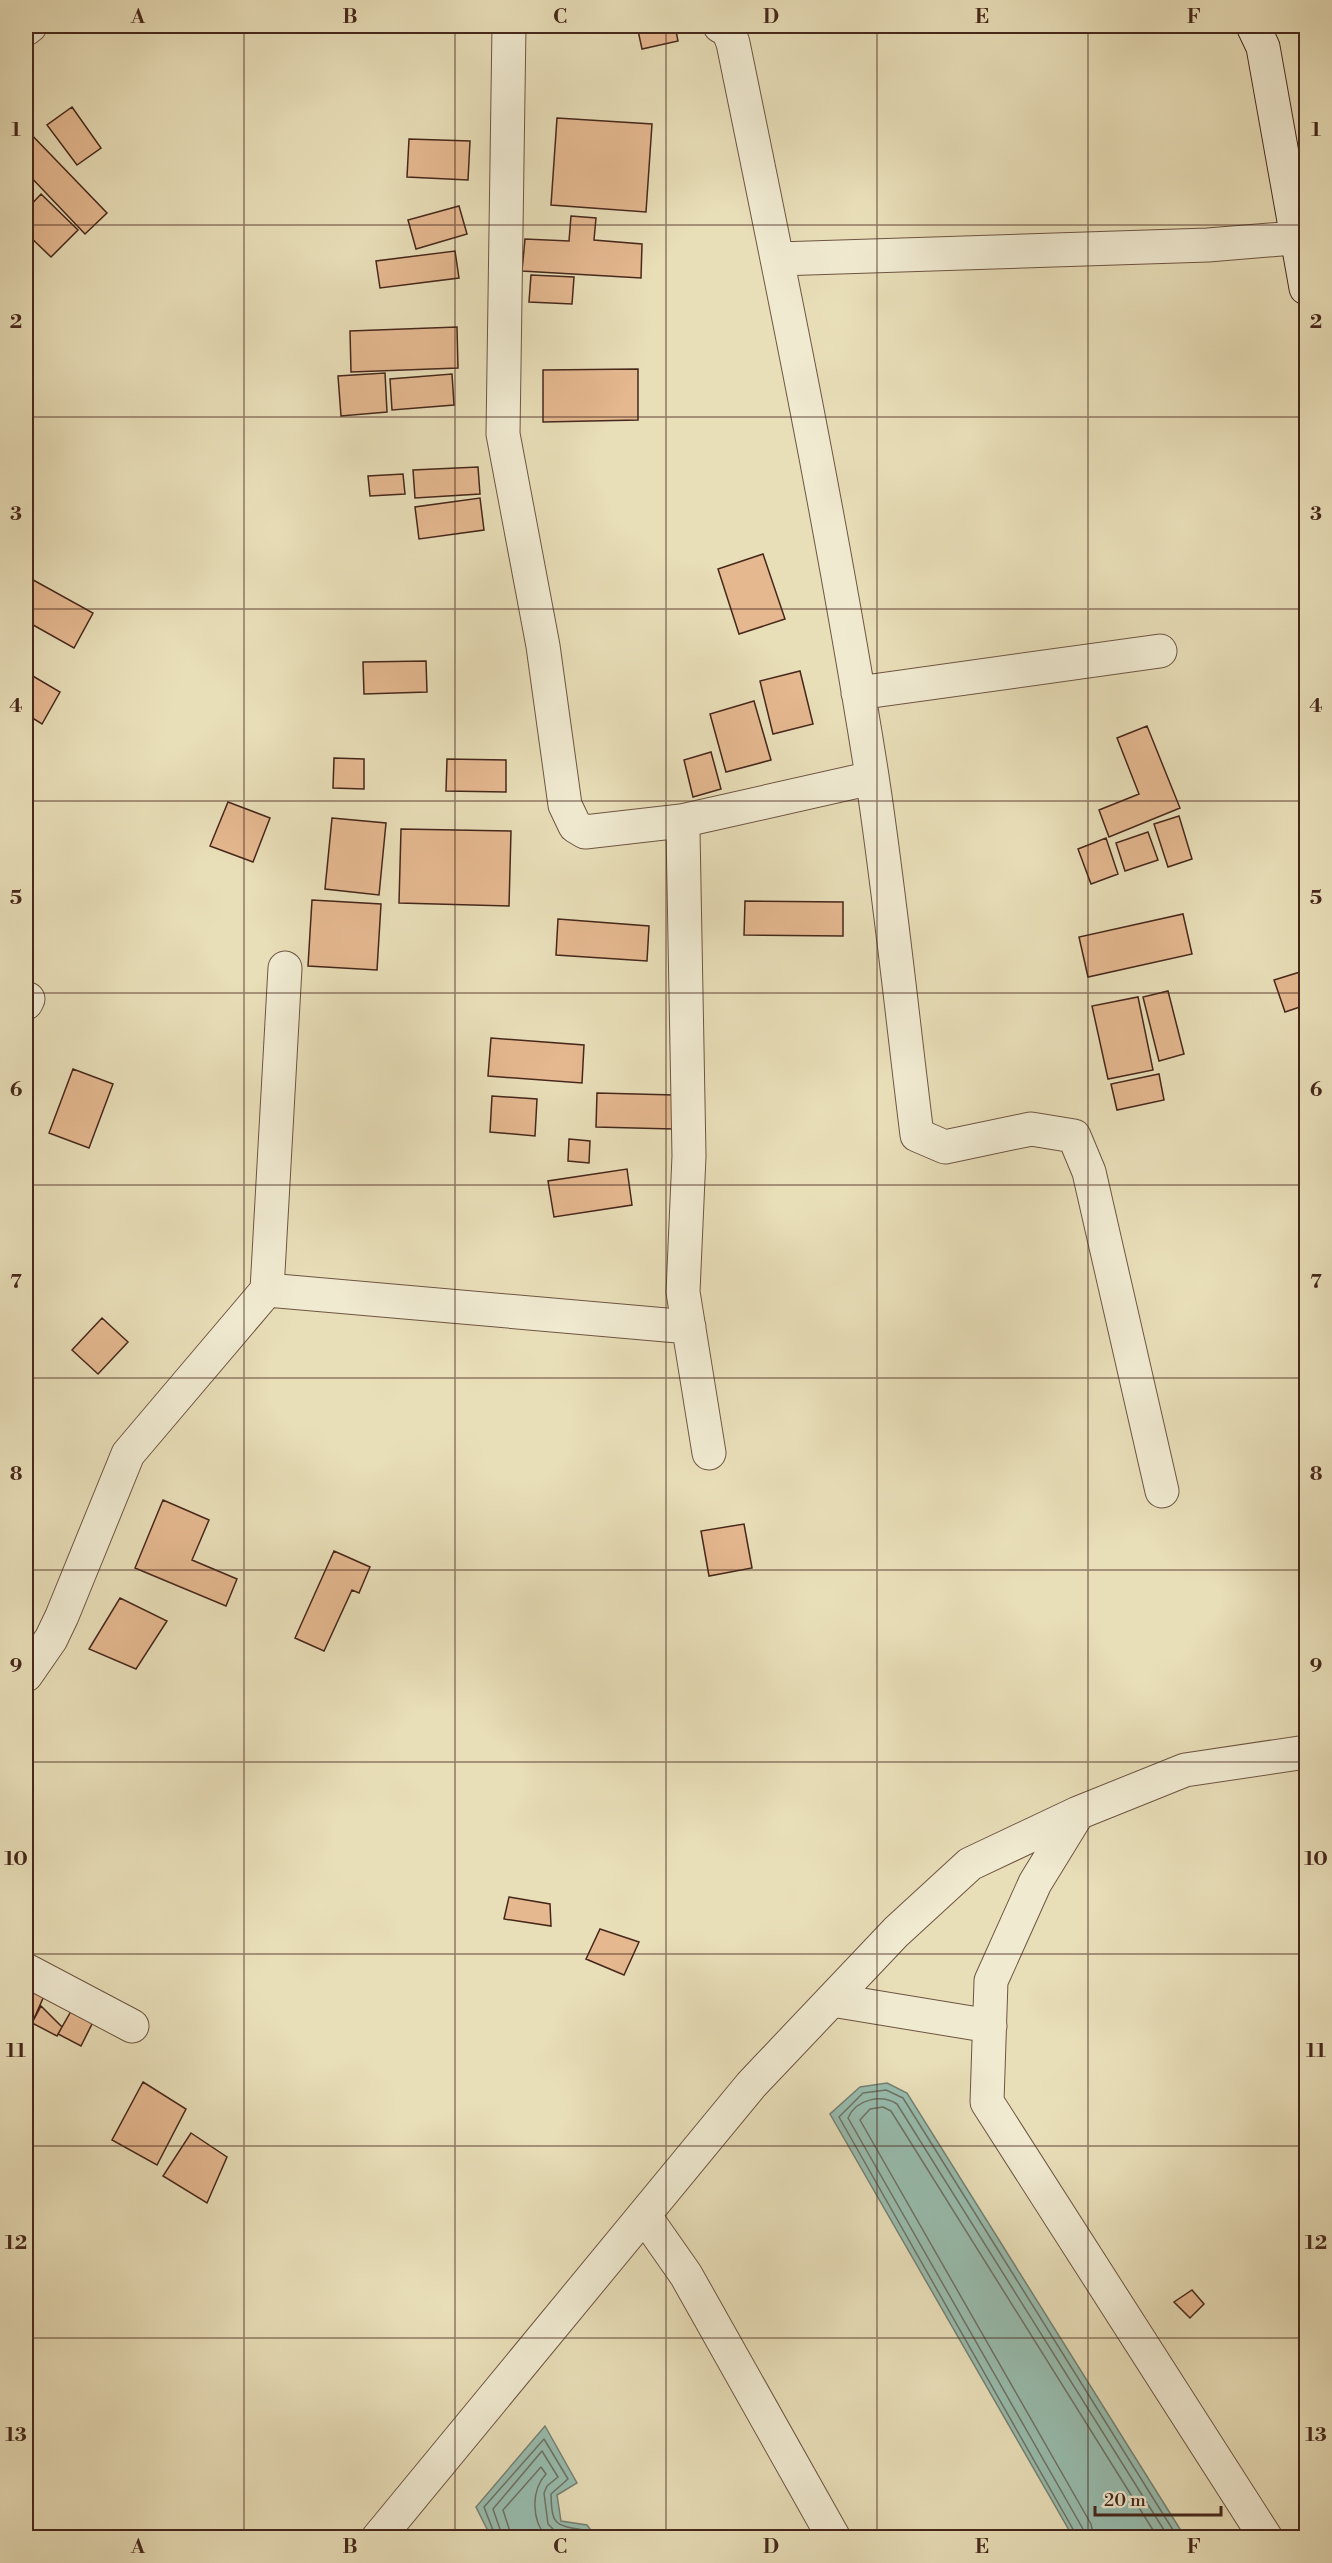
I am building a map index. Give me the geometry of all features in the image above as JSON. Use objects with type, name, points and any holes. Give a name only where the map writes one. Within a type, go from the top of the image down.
[{"type":"street","points":[[26,29],[30,26]]},
{"type":"street","points":[[508,26],[503,434],[543,646],[565,805],[575,826],[585,832],[681,821],[872,778]]},
{"type":"street","points":[[720,26],[728,30],[733,43],[778,259],[858,693],[872,778],[917,1135],[945,1147],[1031,1129],[1074,1136],[1089,1172],[1162,1491]]},
{"type":"street","points":[[1253,26],[1263,47],[1302,238],[1306,288]]},
{"type":"street","points":[[778,259],[1208,245],[1302,238]]},
{"type":"street","points":[[858,693],[1160,651]]},
{"type":"street","points":[[681,821],[685,865],[688,1156],[683,1292],[709,1453]]},
{"type":"street","points":[[26,1675],[51,1639],[62,1616],[128,1454],[267,1290],[285,968]]},
{"type":"street","points":[[267,1290],[689,1327]]},
{"type":"street","points":[[378,2538],[751,2085],[896,1932],[970,1864],[1078,1813],[1185,1770],[1306,1752]]},
{"type":"street","points":[[1078,1813],[1035,1883],[991,1981],[987,2102],[1266,2538]]},
{"type":"street","points":[[26,1970],[132,2026]]},
{"type":"street","points":[[832,2000],[990,2026]]},
{"type":"street","points":[[644,2215],[686,2275],[834,2538]]},
{"type":"water","points":[[887,2083],[907,2093],[1185,2537],[1073,2537],[830,2114],[860,2087]]},
{"type":"water","points":[[545,2426],[577,2483],[557,2495],[561,2521],[587,2525],[596,2537],[491,2537],[476,2507]]},
{"type":"building","points":[[637,26],[675,26],[678,41],[642,49]]},
{"type":"building","points":[[72,107],[101,148],[77,165],[47,125]]},
{"type":"building","points":[[557,118],[652,124],[646,212],[551,205]]},
{"type":"building","points":[[26,129],[107,213],[85,234],[26,172]]},
{"type":"building","points":[[409,139],[470,141],[468,180],[407,177]]},
{"type":"building","points":[[41,194],[78,230],[51,257],[26,233],[26,210]]},
{"type":"building","points":[[459,206],[467,234],[416,249],[408,220]]},
{"type":"building","points":[[571,216],[596,218],[594,240],[642,244],[641,278],[522,271],[525,239],[569,241]]},
{"type":"building","points":[[455,251],[459,278],[380,288],[376,261]]},
{"type":"building","points":[[531,275],[574,277],[572,304],[529,302]]},
{"type":"building","points":[[457,327],[458,368],[351,372],[350,331]]},
{"type":"building","points":[[638,369],[638,420],[543,422],[543,370]]},
{"type":"building","points":[[385,373],[387,412],[341,416],[338,376]]},
{"type":"building","points":[[452,374],[454,405],[392,410],[390,379]]},
{"type":"building","points":[[478,467],[480,494],[415,498],[413,470]]},
{"type":"building","points":[[403,474],[405,494],[370,496],[368,476]]},
{"type":"building","points":[[480,498],[484,530],[419,539],[415,507]]},
{"type":"building","points":[[763,554],[785,619],[739,634],[718,569]]},
{"type":"building","points":[[26,576],[93,613],[74,648],[26,621]]},
{"type":"building","points":[[426,661],[427,692],[364,694],[363,662]]},
{"type":"building","points":[[800,671],[813,724],[773,734],[760,681]]},
{"type":"building","points":[[26,672],[60,692],[42,724],[26,714]]},
{"type":"building","points":[[754,701],[771,760],[726,772],[710,714]]},
{"type":"building","points":[[1147,726],[1180,808],[1109,837],[1099,810],[1139,794],[1117,738]]},
{"type":"building","points":[[711,752],[721,789],[693,797],[684,760]]},
{"type":"building","points":[[334,758],[364,759],[364,789],[333,788]]},
{"type":"building","points":[[447,759],[506,760],[506,792],[446,791]]},
{"type":"building","points":[[228,802],[270,818],[253,862],[210,846]]},
{"type":"building","points":[[1179,816],[1192,859],[1168,867],[1154,824]]},
{"type":"building","points":[[332,818],[386,823],[379,895],[325,889]]},
{"type":"building","points":[[401,829],[511,831],[509,906],[399,903]]},
{"type":"building","points":[[1148,832],[1158,860],[1125,871],[1116,843]]},
{"type":"building","points":[[1106,838],[1118,874],[1091,884],[1078,849]]},
{"type":"building","points":[[312,900],[381,904],[377,970],[308,966]]},
{"type":"building","points":[[745,901],[843,902],[843,936],[744,935]]},
{"type":"building","points":[[1183,914],[1192,954],[1088,977],[1079,937]]},
{"type":"building","points":[[558,919],[649,926],[647,961],[556,955]]},
{"type":"building","points":[[1300,972],[1306,992],[1306,1005],[1285,1012],[1274,980]]},
{"type":"building","points":[[1168,991],[1184,1054],[1159,1061],[1143,997]]},
{"type":"building","points":[[1138,997],[1153,1070],[1108,1079],[1092,1006]]},
{"type":"building","points":[[491,1038],[584,1045],[582,1083],[488,1076]]},
{"type":"building","points":[[73,1069],[113,1084],[89,1148],[49,1133]]},
{"type":"building","points":[[1159,1074],[1164,1100],[1117,1110],[1111,1084]]},
{"type":"building","points":[[597,1093],[674,1095],[673,1129],[596,1127]]},
{"type":"building","points":[[492,1096],[537,1099],[535,1136],[490,1132]]},
{"type":"building","points":[[569,1139],[590,1141],[589,1163],[568,1161]]},
{"type":"building","points":[[627,1169],[632,1205],[554,1217],[548,1181]]},
{"type":"building","points":[[102,1318],[128,1342],[98,1374],[72,1350]]},
{"type":"building","points":[[163,1500],[209,1520],[192,1560],[237,1579],[226,1606],[135,1568]]},
{"type":"building","points":[[744,1524],[752,1568],[709,1576],[701,1531]]},
{"type":"building","points":[[334,1551],[370,1567],[359,1593],[352,1590],[324,1651],[295,1638]]},
{"type":"building","points":[[120,1598],[167,1621],[136,1669],[89,1649]]},
{"type":"building","points":[[509,1897],[550,1904],[551,1926],[504,1919]]},
{"type":"building","points":[[600,1929],[639,1942],[624,1975],[586,1959]]},
{"type":"building","points":[[26,1986],[44,1996],[32,2023],[26,2019]]},
{"type":"building","points":[[41,2006],[62,2027],[57,2036],[32,2023]]},
{"type":"building","points":[[74,2006],[95,2018],[81,2046],[58,2034]]},
{"type":"building","points":[[143,2082],[186,2109],[157,2165],[112,2140]]},
{"type":"building","points":[[191,2133],[227,2157],[207,2203],[163,2176]]},
{"type":"building","points":[[1192,2290],[1204,2304],[1190,2318],[1174,2302]]}]
